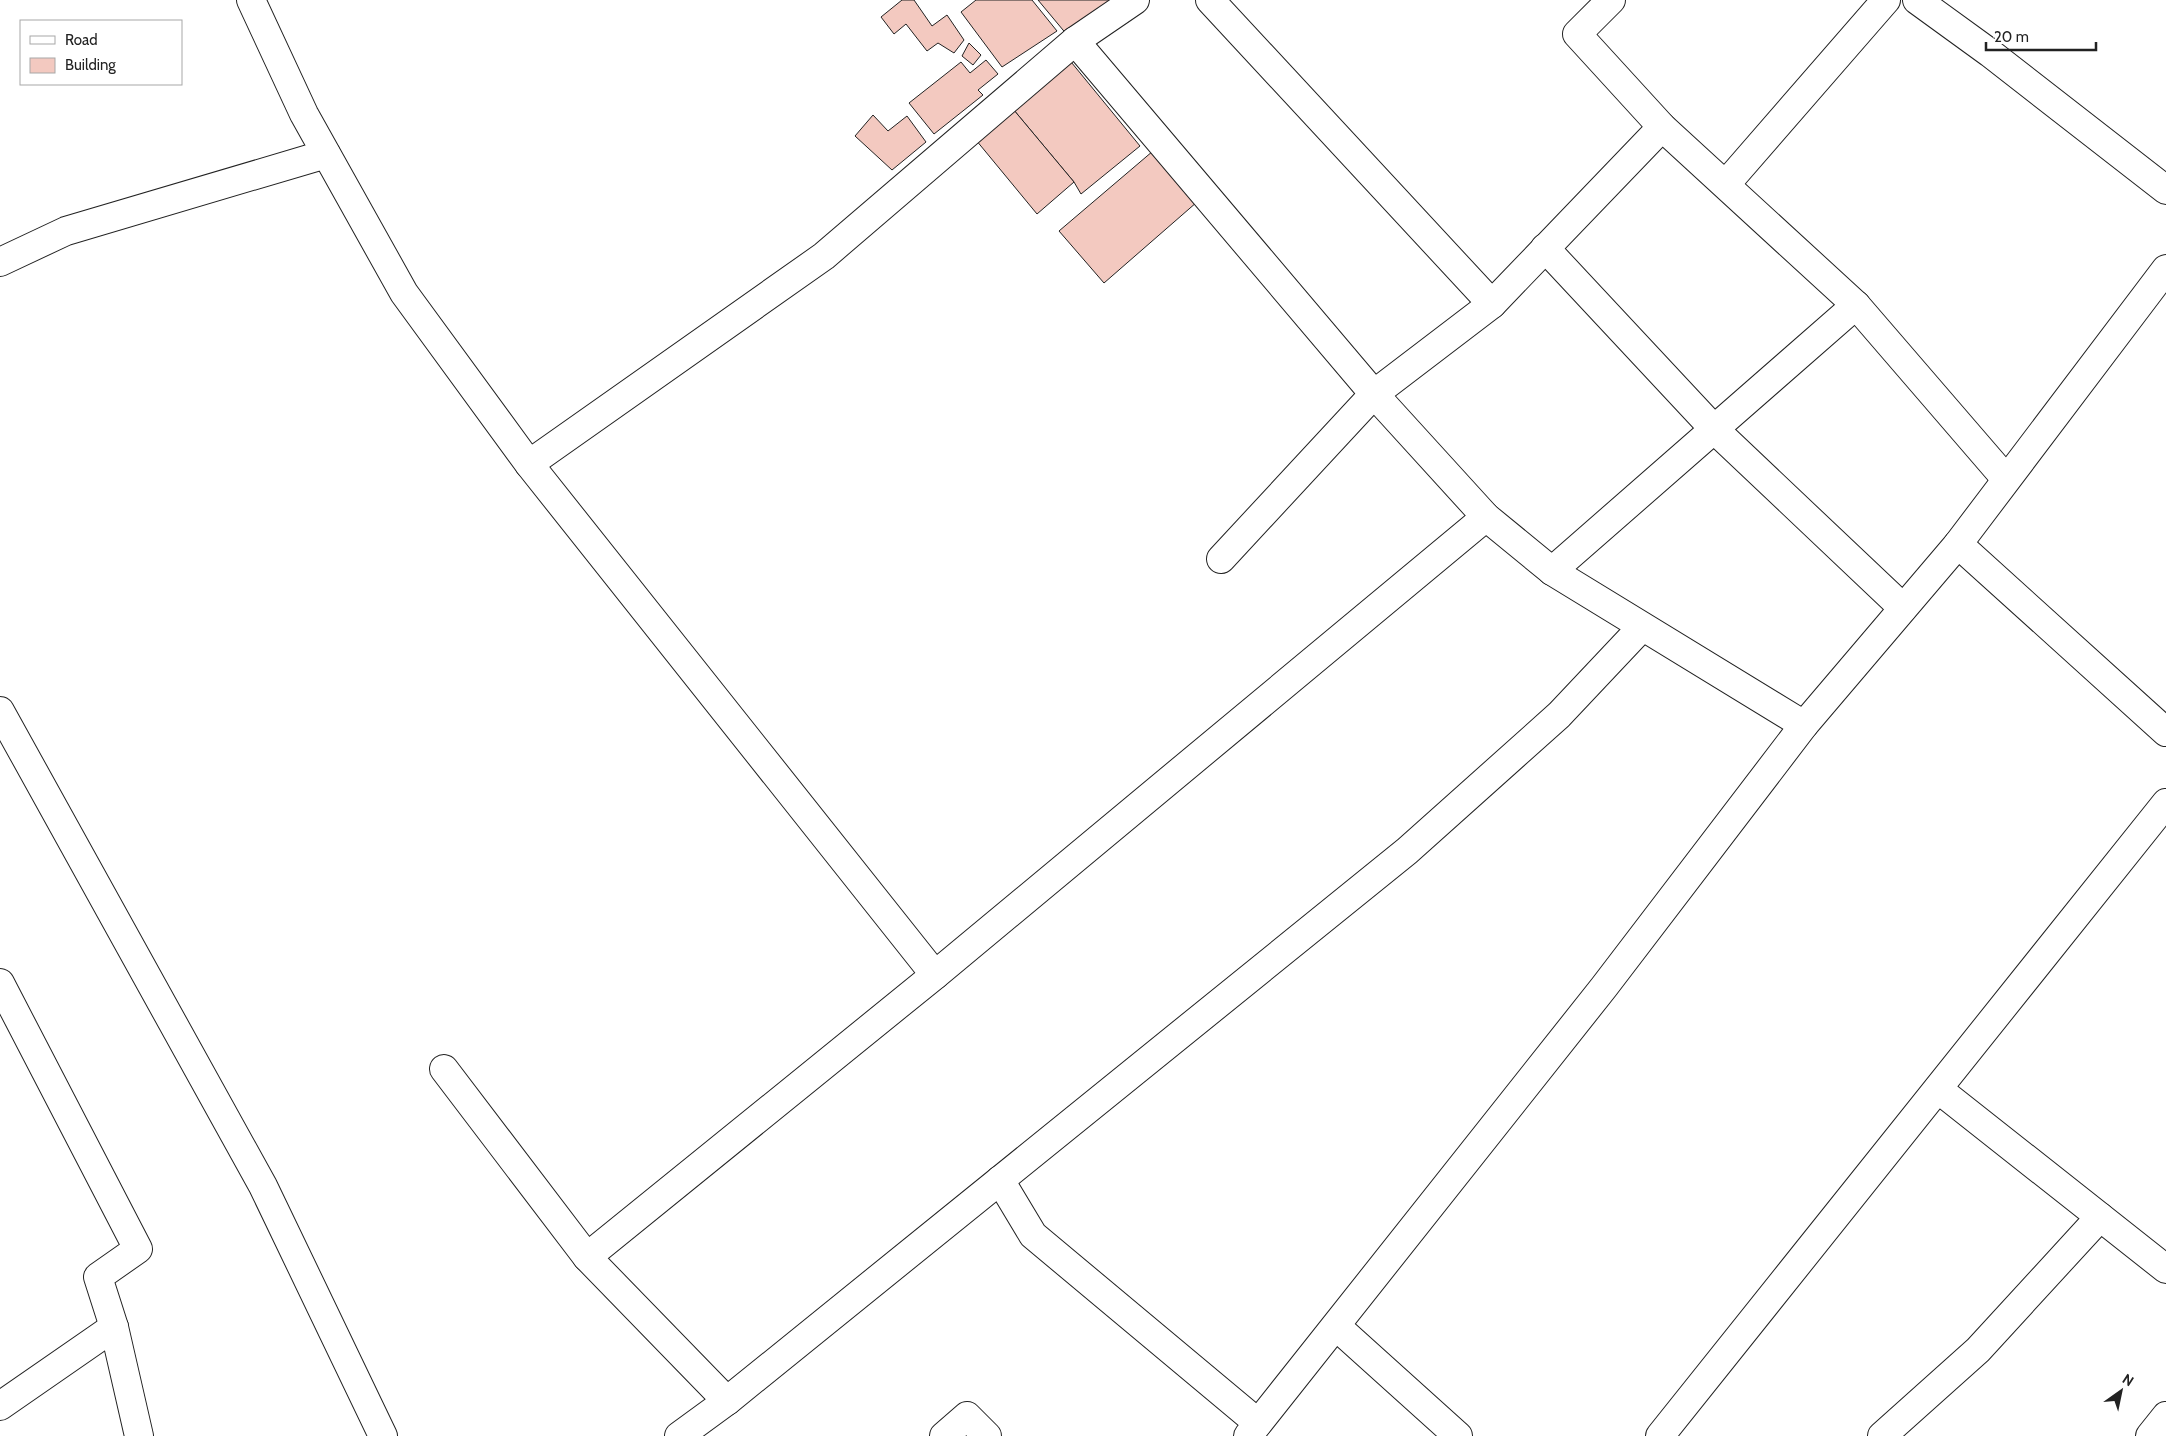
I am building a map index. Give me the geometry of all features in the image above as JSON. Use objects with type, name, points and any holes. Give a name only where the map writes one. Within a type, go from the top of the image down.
[{"type":"street","points":[[251,0],[304,114],[404,292],[529,464],[935,974]]},
{"type":"street","points":[[529,464],[824,256],[1075,41],[1135,0]]},
{"type":"street","points":[[1210,0],[1492,304]]},
{"type":"street","points":[[1611,0],[1577,34],[1662,127],[1856,305],[2006,479]]},
{"type":"street","points":[[1726,184],[1886,0]]},
{"type":"street","points":[[1917,0],[1990,53],[2166,190]]},
{"type":"street","points":[[1075,41],[1374,394],[1486,517],[1552,571],[1804,725]]},
{"type":"street","points":[[1221,559],[1374,394],[1492,304],[1662,127]]},
{"type":"street","points":[[0,262],[66,231],[326,154]]},
{"type":"street","points":[[1545,248],[1714,429],[1903,608]]},
{"type":"street","points":[[1000,1180],[1033,1235],[1253,1430],[1604,987],[1804,725],[1958,544],[2166,269]]},
{"type":"street","points":[[1552,571],[1856,305]]},
{"type":"street","points":[[587,1257],[935,974],[1486,517]]},
{"type":"street","points":[[1958,544],[2166,732]]},
{"type":"street","points":[[679,1436],[727,1401],[1407,851],[1559,715],[1642,627]]},
{"type":"street","points":[[0,711],[264,1186],[383,1436]]},
{"type":"street","points":[[1660,1436],[2166,803]]},
{"type":"street","points":[[0,983],[138,1249],[98,1277],[114,1327],[139,1436]]},
{"type":"street","points":[[444,1069],[587,1257],[727,1401]]},
{"type":"street","points":[[1938,1088],[2166,1269]]},
{"type":"street","points":[[1882,1436],[1978,1350],[2100,1217]]},
{"type":"street","points":[[1336,1326],[1458,1436]]},
{"type":"street","points":[[0,1406],[114,1327]]},
{"type":"street","points":[[944,1436],[967,1416],[988,1436]]},
{"type":"street","points":[[2150,1436],[2166,1416]]},
{"type":"building","points":[[902,0],[914,0],[932,26],[947,15],[964,40],[954,53],[938,43],[927,51],[906,24],[894,34],[881,17]]},
{"type":"building","points":[[976,0],[1032,0],[1057,31],[1002,67],[961,12]]},
{"type":"building","points":[[1038,0],[1115,0],[1068,36]]},
{"type":"building","points":[[969,43],[981,55],[973,65],[962,56]]},
{"type":"building","points":[[1067,57],[1140,146],[1081,194],[1074,182],[1008,103]]},
{"type":"building","points":[[986,60],[998,74],[978,90],[983,95],[934,134],[909,103],[961,62],[970,73]]},
{"type":"building","points":[[1008,103],[1074,182],[1037,214],[971,134]]},
{"type":"building","points":[[873,115],[888,131],[907,116],[926,142],[892,170],[855,136]]},
{"type":"building","points":[[1153,151],[1197,202],[1104,283],[1059,231]]}]
